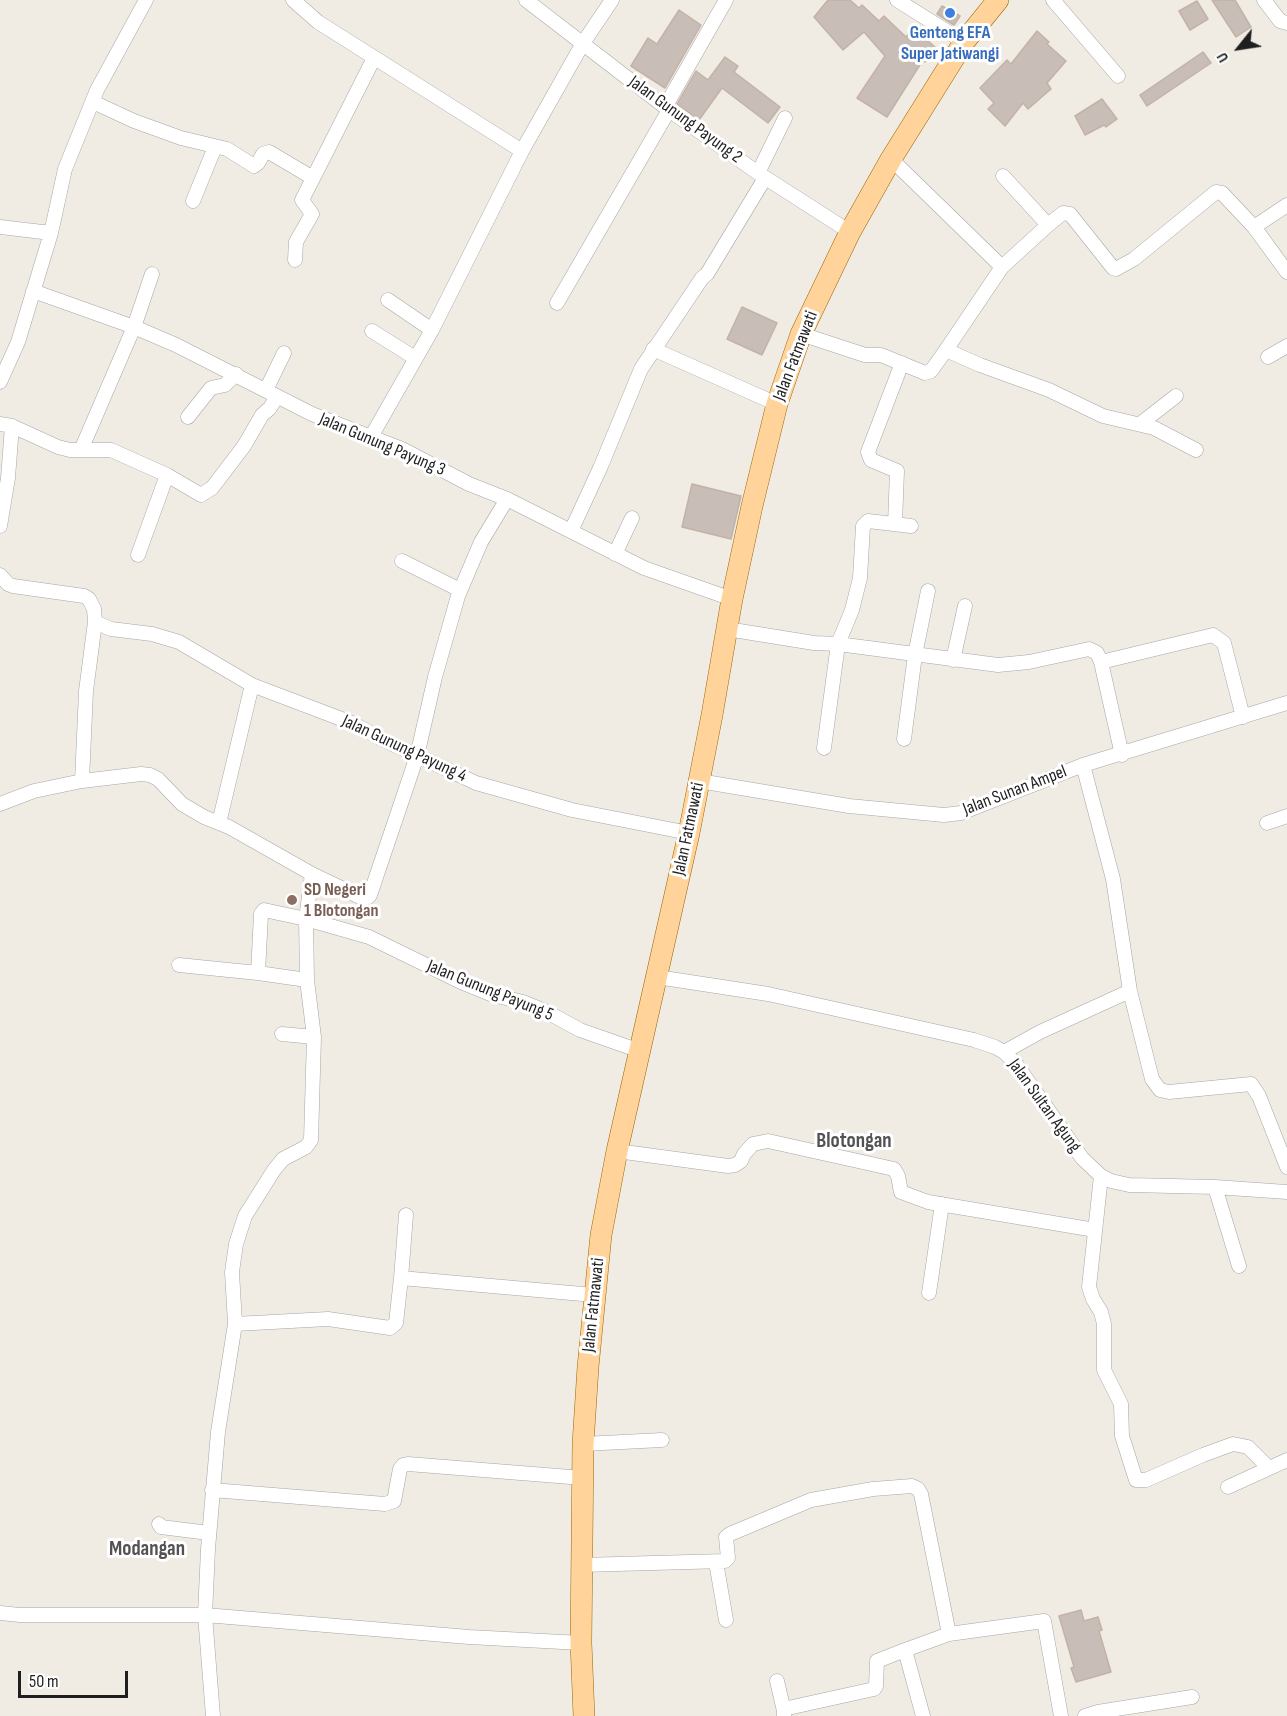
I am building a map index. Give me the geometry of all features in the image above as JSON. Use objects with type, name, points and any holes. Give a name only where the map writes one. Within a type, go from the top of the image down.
[{"type":"main road","name":"Jalan Fatmawati","points":[[584,1716],[581,1643],[583,1444],[594,1295],[601,1235],[617,1151],[689,833],[732,599],[777,404],[801,334],[850,232],[891,159],[964,42],[998,0]]},
{"type":"street","points":[[0,382],[18,342],[51,232],[65,169],[97,90],[146,0]]},
{"type":"street","points":[[293,0],[318,22],[522,152]]},
{"type":"street","name":"Jalan Gunung Payung 2","points":[[526,0],[667,108],[761,175],[850,232]]},
{"type":"street","points":[[371,436],[432,330],[522,152],[584,43],[612,0]]},
{"type":"street","points":[[557,303],[726,0]]},
{"type":"street","points":[[897,0],[964,42]]},
{"type":"street","points":[[1053,0],[1118,76]]},
{"type":"street","points":[[1264,0],[1280,21],[1287,23]]},
{"type":"street","points":[[295,260],[296,242],[312,213],[302,200],[375,58]]},
{"type":"street","points":[[93,102],[181,138],[234,152],[254,166],[263,154],[269,152],[313,178]]},
{"type":"street","points":[[571,531],[601,466],[628,397],[653,349],[707,274],[761,175],[785,118]]},
{"type":"street","points":[[193,201],[215,147]]},
{"type":"street","points":[[891,159],[1002,267]]},
{"type":"street","points":[[1003,176],[1048,225]]},
{"type":"street","points":[[801,334],[865,355],[881,354],[925,373],[929,372],[1002,267],[1063,213],[1071,214],[1113,268],[1116,268],[1134,259],[1210,194],[1216,192],[1222,193],[1254,227],[1287,272]]},
{"type":"street","points":[[1254,227],[1287,205]]},
{"type":"street","points":[[0,227],[51,232]]},
{"type":"street","points":[[81,450],[134,327],[152,274]]},
{"type":"street","name":"Jalan Gunung Payung 3","points":[[33,291],[134,327],[176,345],[312,414],[371,436],[428,462],[644,568],[732,599]]},
{"type":"street","points":[[388,300],[432,330]]},
{"type":"street","points":[[372,331],[415,358]]},
{"type":"street","points":[[1268,357],[1287,346]]},
{"type":"street","points":[[653,349],[777,404]]},
{"type":"street","points":[[946,350],[1049,390],[1103,416],[1154,428],[1196,450]]},
{"type":"street","points":[[0,526],[8,478],[6,425],[58,447],[111,450],[167,475],[196,493],[205,494],[244,446],[262,415],[270,408],[284,353]]},
{"type":"street","points":[[895,524],[896,474],[871,460],[868,452],[902,363]]},
{"type":"street","points":[[188,417],[211,388],[225,385],[236,374]]},
{"type":"street","points":[[1140,424],[1176,396]]},
{"type":"street","points":[[138,555],[167,475]]},
{"type":"street","points":[[0,804],[34,791],[82,781],[150,775],[158,779],[182,804],[204,817],[362,898],[370,895],[417,756],[435,677],[460,590],[481,542],[507,499]]},
{"type":"street","points":[[615,554],[632,518]]},
{"type":"street","points":[[824,748],[838,644],[852,610],[860,578],[863,526],[868,521],[911,526]]},
{"type":"street","points":[[402,561],[460,590]]},
{"type":"street","points":[[0,575],[13,586],[84,596],[89,599],[94,609],[86,691],[82,781]]},
{"type":"street","points":[[904,739],[915,655],[928,591]]},
{"type":"street","points":[[953,660],[964,606]]},
{"type":"street","name":"Jalan Gunung Payung 4","points":[[94,622],[111,629],[152,634],[179,642],[252,685],[352,723],[477,783],[572,810],[689,833]]},
{"type":"street","points":[[727,629],[814,643],[838,644],[978,664],[1013,664],[1089,649],[1097,653],[1101,662],[1122,755]]},
{"type":"street","points":[[1101,662],[1206,636],[1218,636],[1224,643],[1242,717]]},
{"type":"street","points":[[219,823],[252,685]]},
{"type":"street","name":"Jalan Sunan Ampel","points":[[699,781],[849,806],[944,814],[961,813],[1083,765],[1287,703]]},
{"type":"street","points":[[1083,765],[1113,879],[1130,991],[1152,1079],[1160,1090],[1169,1092],[1251,1084],[1259,1096],[1287,1167]]},
{"type":"street","points":[[1267,823],[1287,816]]},
{"type":"street","points":[[213,1716],[205,1615],[212,1490],[218,1432],[235,1324],[232,1272],[236,1244],[245,1216],[283,1159],[306,1147],[311,1140],[314,1037],[307,980],[306,919],[312,874]]},
{"type":"street","name":"Jalan Gunung Payung 5","points":[[258,973],[261,914],[264,910],[369,937],[461,982],[493,995],[523,1002],[580,1030],[640,1051]]},
{"type":"street","points":[[179,965],[307,980]]},
{"type":"street","name":"Jalan Sultan Agung","points":[[657,977],[768,994],[974,1040],[1004,1052],[1016,1064],[1082,1158],[1101,1176],[1119,1184],[1287,1192]]},
{"type":"street","points":[[1004,1052],[1040,1032],[1130,991]]},
{"type":"street","points":[[282,1034],[314,1037]]},
{"type":"street","points":[[617,1151],[728,1166],[741,1161],[753,1144],[768,1142],[894,1169],[901,1192],[907,1196],[1095,1230]]},
{"type":"street","points":[[1101,1176],[1089,1287],[1104,1324],[1104,1370],[1120,1404],[1122,1436],[1136,1480],[1146,1480],[1233,1444],[1248,1447],[1269,1468]]},
{"type":"street","points":[[1215,1187],[1239,1266]]},
{"type":"street","points":[[929,1293],[942,1204]]},
{"type":"street","points":[[235,1324],[328,1319],[393,1327],[396,1323],[406,1215]]},
{"type":"street","points":[[401,1278],[594,1295]]},
{"type":"street","points":[[583,1444],[662,1440]]},
{"type":"street","points":[[1228,1487],[1287,1460]]},
{"type":"street","points":[[212,1490],[385,1504],[394,1501],[400,1468],[408,1464],[583,1479]]},
{"type":"street","points":[[581,1565],[725,1561],[728,1558],[726,1537],[730,1534],[811,1500],[873,1489],[912,1486],[921,1494],[949,1634]]},
{"type":"street","points":[[159,1524],[161,1527],[209,1533]]},
{"type":"street","points":[[716,1562],[726,1620]]},
{"type":"street","points":[[0,1613],[20,1615],[205,1615],[469,1637],[581,1643]]},
{"type":"street","points":[[784,1713],[788,1708],[874,1689],[877,1661],[949,1634],[1044,1621],[1061,1716]]},
{"type":"street","points":[[905,1650],[923,1716]]},
{"type":"street","points":[[777,1681],[784,1713]]},
{"type":"street","points":[[1085,1716],[1192,1697]]},
{"type":"building","points":[[828,0],[850,0],[859,8],[862,5],[879,21],[884,16],[906,37],[913,28],[935,47],[925,62],[923,60],[887,117],[857,98],[885,56],[864,32],[843,50],[814,17]]},
{"type":"building","points":[[1212,0],[1235,0],[1251,27],[1236,37]]},
{"type":"building","points":[[1197,1],[1208,19],[1190,30],[1179,11]]},
{"type":"building","points":[[942,6],[960,16],[954,25],[937,14]]},
{"type":"building","points":[[679,10],[701,25],[665,88],[631,66],[648,38],[657,44]]},
{"type":"building","points":[[1037,31],[1049,42],[1047,44],[1066,61],[1047,83],[1051,89],[1028,109],[1023,103],[1005,126],[988,109],[994,103],[980,88],[1007,60],[1011,64]]},
{"type":"building","points":[[1203,52],[1211,63],[1147,106],[1140,95]]},
{"type":"building","points":[[725,57],[738,66],[734,72],[780,107],[768,123],[722,88],[699,120],[677,104],[696,71],[708,80]]},
{"type":"building","points":[[1102,99],[1117,119],[1106,127],[1104,125],[1085,135],[1075,116]]},
{"type":"building","points":[[742,307],[777,323],[762,355],[727,339]]},
{"type":"building","points":[[692,484],[741,496],[731,539],[682,527]]},
{"type":"building","points":[[1081,1610],[1084,1621],[1098,1617],[1102,1630],[1099,1631],[1111,1672],[1076,1682],[1071,1668],[1074,1667],[1059,1616]]},
{"type":"place","name":"Genteng EFA Super Jatiwangi","points":[[950,13]]},
{"type":"place","name":"SD Negeri 1 Blotongan","points":[[292,900]]},
{"type":"district","name":"Blotongan","points":[[854,1142]]},
{"type":"district","name":"Modangan","points":[[147,1550]]}]
